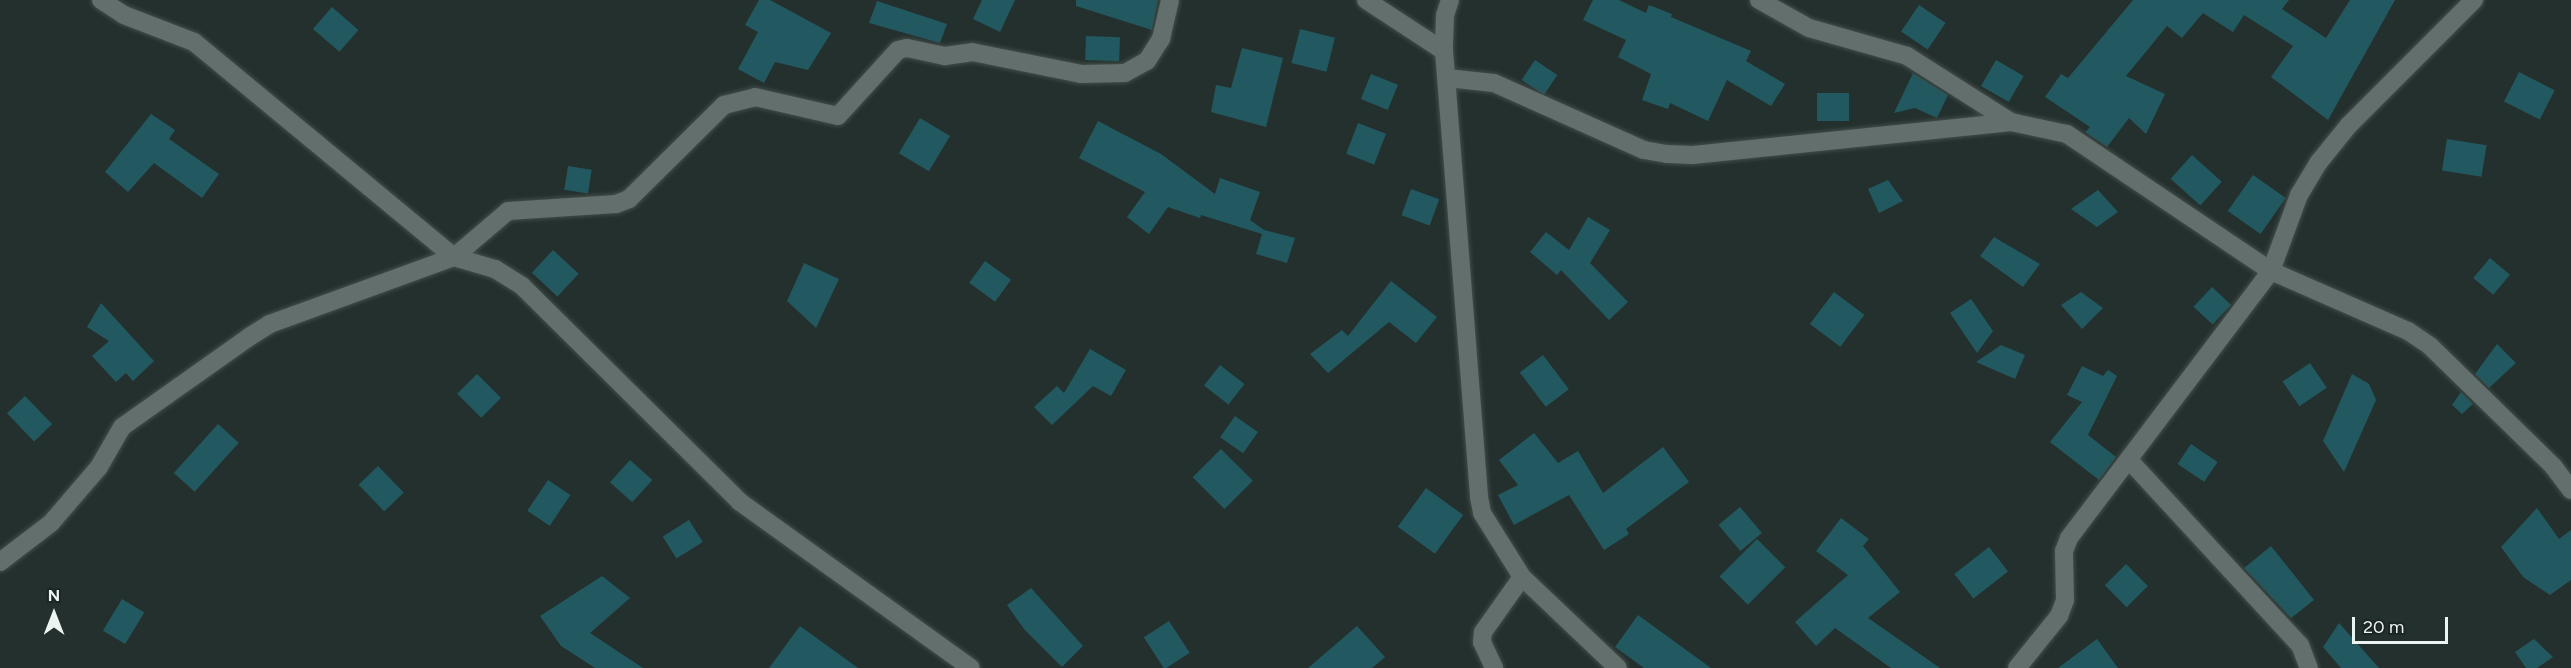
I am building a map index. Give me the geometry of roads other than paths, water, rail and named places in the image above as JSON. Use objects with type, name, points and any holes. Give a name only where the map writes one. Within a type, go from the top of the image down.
[{"type":"street","points":[[101,0],[124,15],[204,49],[454,256],[495,269],[522,286],[740,502],[971,668]]},
{"type":"street","points":[[0,562],[51,523],[99,468],[122,427],[270,324],[454,256],[508,211],[616,204],[628,199],[711,115],[740,99],[755,97],[837,116],[898,50],[907,48],[945,56],[972,52],[1081,74],[1125,73],[1147,61],[1156,46],[1170,0]]},
{"type":"street","points":[[1366,0],[1444,51]]},
{"type":"street","points":[[1450,0],[1445,15],[1444,51],[1482,513],[1522,577],[1618,668]]},
{"type":"street","points":[[1759,0],[1809,28],[1907,56],[2010,122]]},
{"type":"street","points":[[2017,668],[2059,616],[2065,600],[2064,551],[2069,538],[2271,271],[2299,195],[2319,162],[2349,125],[2474,0]]},
{"type":"street","points":[[1447,78],[1494,83],[1644,150],[1667,154],[1694,155],[2010,122],[2067,134],[2271,271],[2408,331],[2430,346],[2553,466],[2571,490]]},
{"type":"street","points":[[2129,460],[2300,645],[2309,668]]},
{"type":"street","points":[[1494,668],[1482,642],[1484,632],[1522,577]]}]
